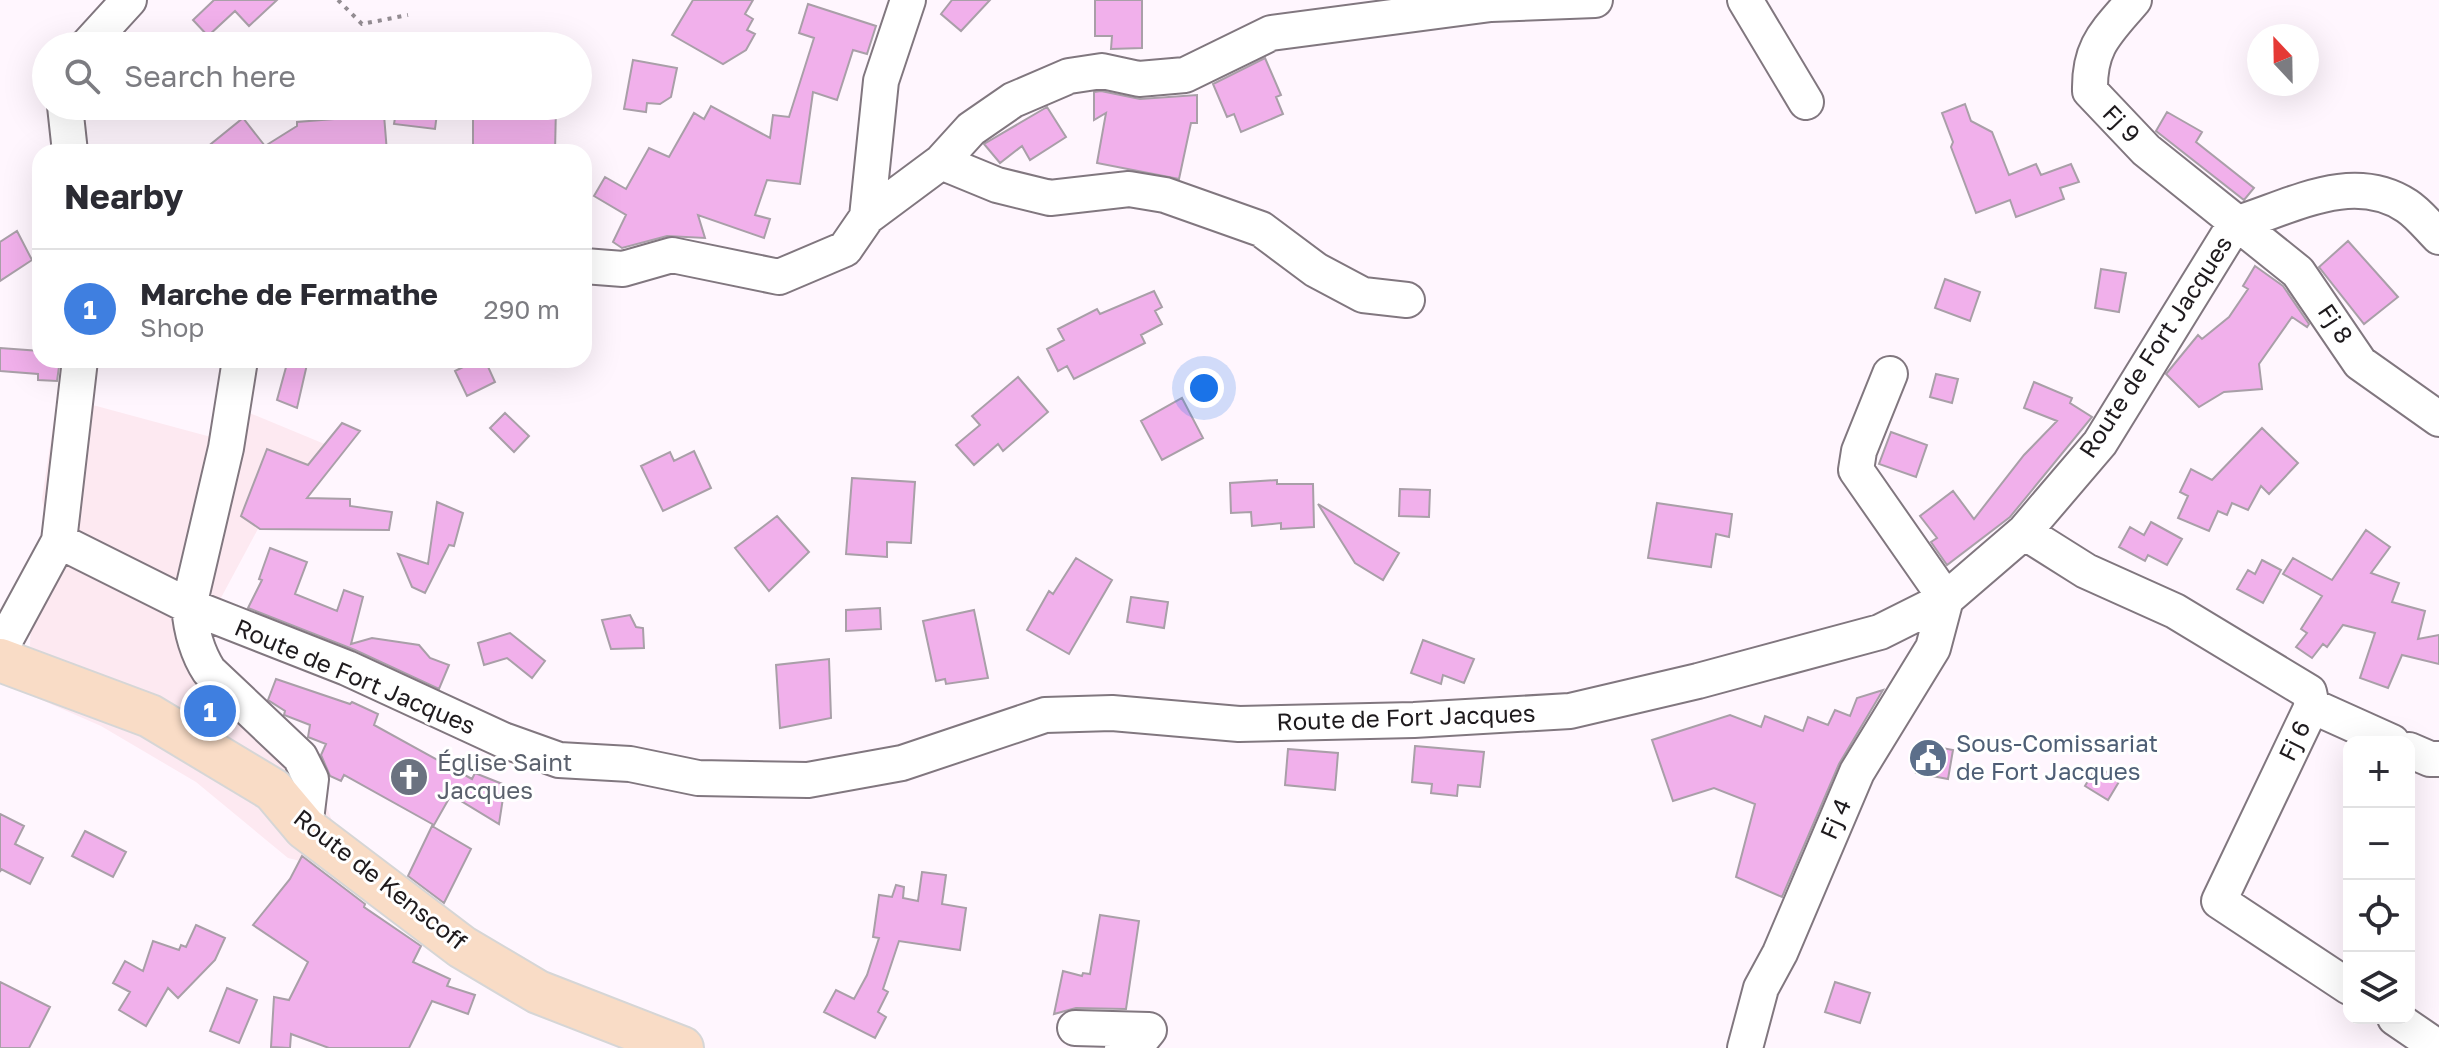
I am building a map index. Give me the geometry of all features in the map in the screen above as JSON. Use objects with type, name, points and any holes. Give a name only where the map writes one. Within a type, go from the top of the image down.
[{"type":"main road","name":"Route de Kenscoff","points":[[0,660],[150,716],[273,790],[305,828],[462,947],[538,992],[682,1048]]},
{"type":"street","points":[[100,32],[129,0]]},
{"type":"street","points":[[867,217],[881,81],[908,0]]},
{"type":"street","points":[[592,267],[623,269],[672,255],[779,277],[845,249],[867,217],[941,162],[971,129],[1013,100],[1069,76],[1102,71],[1139,79],[1185,75],[1271,33],[1491,4],[1595,0]]},
{"type":"street","points":[[1745,0],[1806,102]]},
{"type":"street","name":"Fj 9","points":[[2134,0],[2100,39],[2090,62],[2090,91],[2146,150],[2235,224]]},
{"type":"street","points":[[67,120],[69,144]]},
{"type":"street","points":[[941,162],[997,185],[1050,198],[1129,189],[1165,195],[1261,229],[1316,270],[1363,295],[1407,300]]},
{"type":"street","name":"Route de Fort Jacques","points":[[59,541],[189,606],[347,668],[503,740],[559,760],[630,764],[698,778],[808,780],[902,763],[1045,715],[1112,713],[1239,724],[1414,720],[1570,711],[1698,681],[1880,632],[1946,599],[2024,532],[2100,443],[2235,224],[2346,188],[2375,191],[2408,207],[2439,237]]},
{"type":"street","name":"Fj 8","points":[[2235,224],[2298,272],[2360,363],[2439,419]]},
{"type":"street","points":[[0,650],[59,541],[79,368]]},
{"type":"street","points":[[239,368],[229,435],[189,606],[194,640],[209,671],[300,757],[311,779],[305,828]]},
{"type":"street","points":[[1890,374],[1859,451],[1856,470],[1946,599]]},
{"type":"street","name":"Fj 6","points":[[2024,532],[2086,571],[2175,611],[2309,692],[2312,706],[2219,901],[2343,983]]},
{"type":"street","name":"Fj 4","points":[[1745,1048],[1761,988],[1780,953],[1857,772],[1933,648],[1946,599]]},
{"type":"street","points":[[2312,706],[2379,736]]},
{"type":"street","points":[[2415,753],[2439,759]]},
{"type":"street","points":[[2404,1024],[2439,1048]]},
{"type":"street","points":[[1075,1028],[1149,1030],[1140,1041],[1122,1048]]},
{"type":"path","points":[[338,0],[362,24],[408,15]]},
{"type":"shaded area","points":[[223,402],[327,445],[259,527],[200,637],[322,794],[346,859],[338,870],[288,858],[196,782],[101,726],[28,694],[31,621],[53,559],[42,499],[54,420],[89,404],[211,437]]},
{"type":"building","points":[[214,0],[277,0],[249,26],[235,11],[212,32],[204,32],[193,20]]},
{"type":"building","points":[[693,0],[753,0],[745,14],[753,19],[747,30],[755,34],[746,50],[723,64],[672,35]]},
{"type":"building","points":[[952,0],[990,0],[961,31],[941,14]]},
{"type":"building","points":[[1095,0],[1142,0],[1142,48],[1111,49],[1112,36],[1095,36]]},
{"type":"building","points":[[808,4],[876,26],[867,54],[853,50],[837,100],[813,92],[800,184],[767,180],[755,215],[770,219],[764,238],[698,215],[705,238],[667,236],[622,248],[613,242],[626,215],[594,196],[605,177],[626,189],[649,148],[669,157],[694,113],[704,119],[711,106],[770,138],[773,115],[789,117],[814,38],[799,33]]},
{"type":"building","points":[[1265,58],[1281,95],[1276,97],[1283,114],[1241,132],[1234,114],[1227,117],[1213,84]]},
{"type":"building","points":[[633,60],[677,68],[671,97],[660,104],[647,103],[646,112],[624,109]]},
{"type":"building","points":[[1094,92],[1140,99],[1197,95],[1197,123],[1191,123],[1179,179],[1097,163],[1106,113],[1094,120]]},
{"type":"building","points":[[1965,104],[1971,121],[1992,132],[2009,175],[2036,164],[2041,175],[2071,164],[2079,182],[2060,188],[2064,199],[2016,217],[2010,200],[1976,213],[1951,147],[1953,142],[1942,113]]},
{"type":"building","points":[[1047,107],[1066,137],[1030,160],[1022,146],[1000,163],[984,144]]},
{"type":"building","points":[[2167,112],[2202,132],[2196,142],[2254,188],[2244,200],[2156,131]]},
{"type":"building","points":[[241,120],[245,120],[263,144],[211,144]]},
{"type":"building","points":[[384,120],[386,144],[268,144],[297,126],[297,122]]},
{"type":"building","points":[[395,120],[436,120],[435,129],[394,124]]},
{"type":"building","points":[[473,120],[556,120],[555,144],[473,144]]},
{"type":"building","points":[[17,231],[32,260],[0,281],[0,242]]},
{"type":"building","points":[[2348,241],[2398,297],[2364,324],[2319,267]]},
{"type":"building","points":[[2255,266],[2283,286],[2309,324],[2307,327],[2292,317],[2259,364],[2262,389],[2224,392],[2199,407],[2166,374],[2198,335],[2202,339],[2229,317],[2248,289],[2243,286]]},
{"type":"building","points":[[2101,269],[2126,273],[2119,312],[2095,308]]},
{"type":"building","points":[[1945,279],[1980,292],[1970,321],[1935,308]]},
{"type":"building","points":[[1154,291],[1162,307],[1155,311],[1162,324],[1141,335],[1145,343],[1074,379],[1067,366],[1058,371],[1047,349],[1064,340],[1058,329],[1097,309],[1100,314]]},
{"type":"building","points":[[0,348],[32,350],[32,368],[59,368],[57,381],[38,380],[38,374],[0,371]]},
{"type":"building","points":[[286,368],[306,368],[297,408],[277,400]]},
{"type":"building","points":[[461,368],[489,368],[495,382],[467,396],[455,371]]},
{"type":"building","points":[[1936,374],[1958,379],[1952,403],[1930,397]]},
{"type":"building","points":[[1018,377],[1048,412],[1003,451],[998,444],[974,465],[956,445],[980,425],[972,416]]},
{"type":"building","points":[[2034,382],[2072,398],[2070,403],[2092,417],[2010,517],[1947,565],[1931,542],[1937,538],[1920,516],[1953,491],[1974,519],[2024,455],[2057,421],[2024,408]]},
{"type":"building","points":[[1182,398],[1203,438],[1162,460],[1141,421]]},
{"type":"building","points":[[505,413],[529,436],[514,452],[490,428]]},
{"type":"building","points":[[342,423],[360,431],[307,498],[350,499],[350,506],[392,512],[389,530],[260,529],[241,516],[267,449],[308,465]]},
{"type":"building","points":[[2262,428],[2298,463],[2269,494],[2261,486],[2248,510],[2232,503],[2227,515],[2218,511],[2209,531],[2178,518],[2188,496],[2180,492],[2191,469],[2212,480]]},
{"type":"building","points":[[1891,432],[1927,445],[1916,477],[1879,464]]},
{"type":"building","points":[[694,451],[711,488],[663,511],[641,466],[670,452],[674,461]]},
{"type":"building","points":[[852,478],[915,482],[911,543],[887,542],[887,557],[846,554]]},
{"type":"building","points":[[1277,480],[1277,484],[1313,484],[1314,527],[1281,529],[1281,523],[1252,526],[1251,512],[1231,513],[1230,483]]},
{"type":"building","points":[[1400,489],[1430,490],[1429,517],[1399,516]]},
{"type":"building","points":[[437,502],[463,513],[454,546],[449,545],[425,593],[412,587],[398,554],[428,564]]},
{"type":"building","points":[[1657,503],[1732,514],[1729,537],[1716,534],[1711,567],[1648,558]]},
{"type":"building","points":[[1318,504],[1399,553],[1383,580],[1355,563]]},
{"type":"building","points":[[777,516],[809,552],[769,591],[735,548]]},
{"type":"building","points":[[2151,522],[2182,539],[2167,565],[2148,555],[2145,561],[2119,547],[2130,527],[2144,535]]},
{"type":"building","points":[[2366,530],[2390,547],[2371,573],[2399,583],[2392,602],[2425,611],[2418,639],[2439,635],[2439,664],[2402,655],[2388,688],[2360,678],[2375,633],[2343,625],[2327,647],[2323,644],[2312,658],[2296,647],[2307,633],[2301,629],[2322,596],[2283,574],[2293,558],[2332,580]]},
{"type":"building","points":[[270,548],[307,562],[295,594],[337,611],[344,590],[363,597],[351,644],[372,638],[419,645],[430,658],[449,665],[439,689],[355,650],[248,608],[262,580],[259,579]]},
{"type":"building","points":[[1076,558],[1112,580],[1069,654],[1027,630],[1049,591],[1053,594]]},
{"type":"building","points":[[2262,560],[2281,570],[2263,603],[2237,589],[2248,570],[2255,574]]},
{"type":"building","points":[[1131,597],[1168,602],[1164,628],[1127,622]]},
{"type":"building","points":[[880,608],[881,629],[846,631],[846,610]]},
{"type":"building","points":[[974,610],[988,678],[946,684],[945,679],[936,681],[923,621]]},
{"type":"building","points":[[630,615],[636,627],[643,628],[644,648],[611,649],[602,620]]},
{"type":"building","points":[[510,633],[545,661],[532,678],[507,658],[484,665],[478,643]]},
{"type":"building","points":[[1423,640],[1474,659],[1464,683],[1443,675],[1441,684],[1411,673]]},
{"type":"building","points":[[829,659],[831,718],[780,728],[776,665]]},
{"type":"building","points":[[276,679],[350,704],[352,702],[378,714],[374,725],[472,779],[475,773],[505,785],[499,824],[451,795],[434,825],[344,775],[341,781],[330,776],[321,755],[326,744],[308,737],[310,725],[284,715],[285,711],[268,700]]},
{"type":"building","points":[[1883,690],[1839,764],[1782,897],[1736,877],[1755,804],[1714,788],[1673,801],[1652,740],[1730,715],[1761,727],[1765,716],[1803,731],[1808,717],[1828,725],[1835,710],[1850,716],[1857,698]]},
{"type":"building","points":[[1921,744],[1953,750],[1948,779],[1916,773]]},
{"type":"building","points":[[1415,746],[1484,752],[1480,787],[1458,785],[1457,796],[1431,793],[1432,784],[1412,782]]},
{"type":"building","points":[[1288,749],[1338,753],[1335,790],[1285,785]]},
{"type":"building","points":[[2097,766],[2120,780],[2108,800],[2085,786]]},
{"type":"building","points":[[0,814],[24,826],[15,844],[43,858],[30,884],[1,869],[0,872]]},
{"type":"building","points":[[432,826],[471,849],[444,903],[408,876]]},
{"type":"building","points":[[85,831],[126,852],[113,877],[72,856]]},
{"type":"building","points":[[302,856],[365,904],[364,907],[421,946],[413,962],[450,979],[447,986],[475,995],[468,1014],[432,1001],[409,1048],[329,1048],[291,1034],[290,1048],[271,1047],[274,997],[289,1000],[308,962],[253,925],[290,879]]},
{"type":"building","points":[[922,872],[946,875],[942,904],[966,908],[960,950],[899,941],[883,989],[888,992],[878,1012],[886,1017],[875,1038],[824,1012],[836,990],[854,999],[867,975],[879,938],[873,937],[879,895],[892,897],[896,885],[904,887],[903,898],[918,901]]},
{"type":"building","points":[[1100,915],[1139,921],[1126,1009],[1076,1008],[1054,1014],[1063,971],[1082,976],[1083,973],[1090,974]]},
{"type":"building","points":[[196,925],[225,938],[215,960],[178,998],[168,988],[146,1026],[119,1010],[130,992],[113,983],[125,961],[143,971],[153,941],[179,950],[181,945],[186,947]]},
{"type":"building","points":[[0,982],[50,1007],[29,1048],[0,1048]]},
{"type":"building","points":[[1835,982],[1870,993],[1860,1023],[1825,1012]]},
{"type":"building","points":[[227,988],[257,1000],[239,1043],[210,1031]]},
{"type":"place","name":"Marche de Fermathe","points":[[210,711]]},
{"type":"place","name":"Sous-Comissariat de Fort Jacques","points":[[1928,758]]},
{"type":"place","name":"Église Saint Jacques","points":[[409,777]]}]
